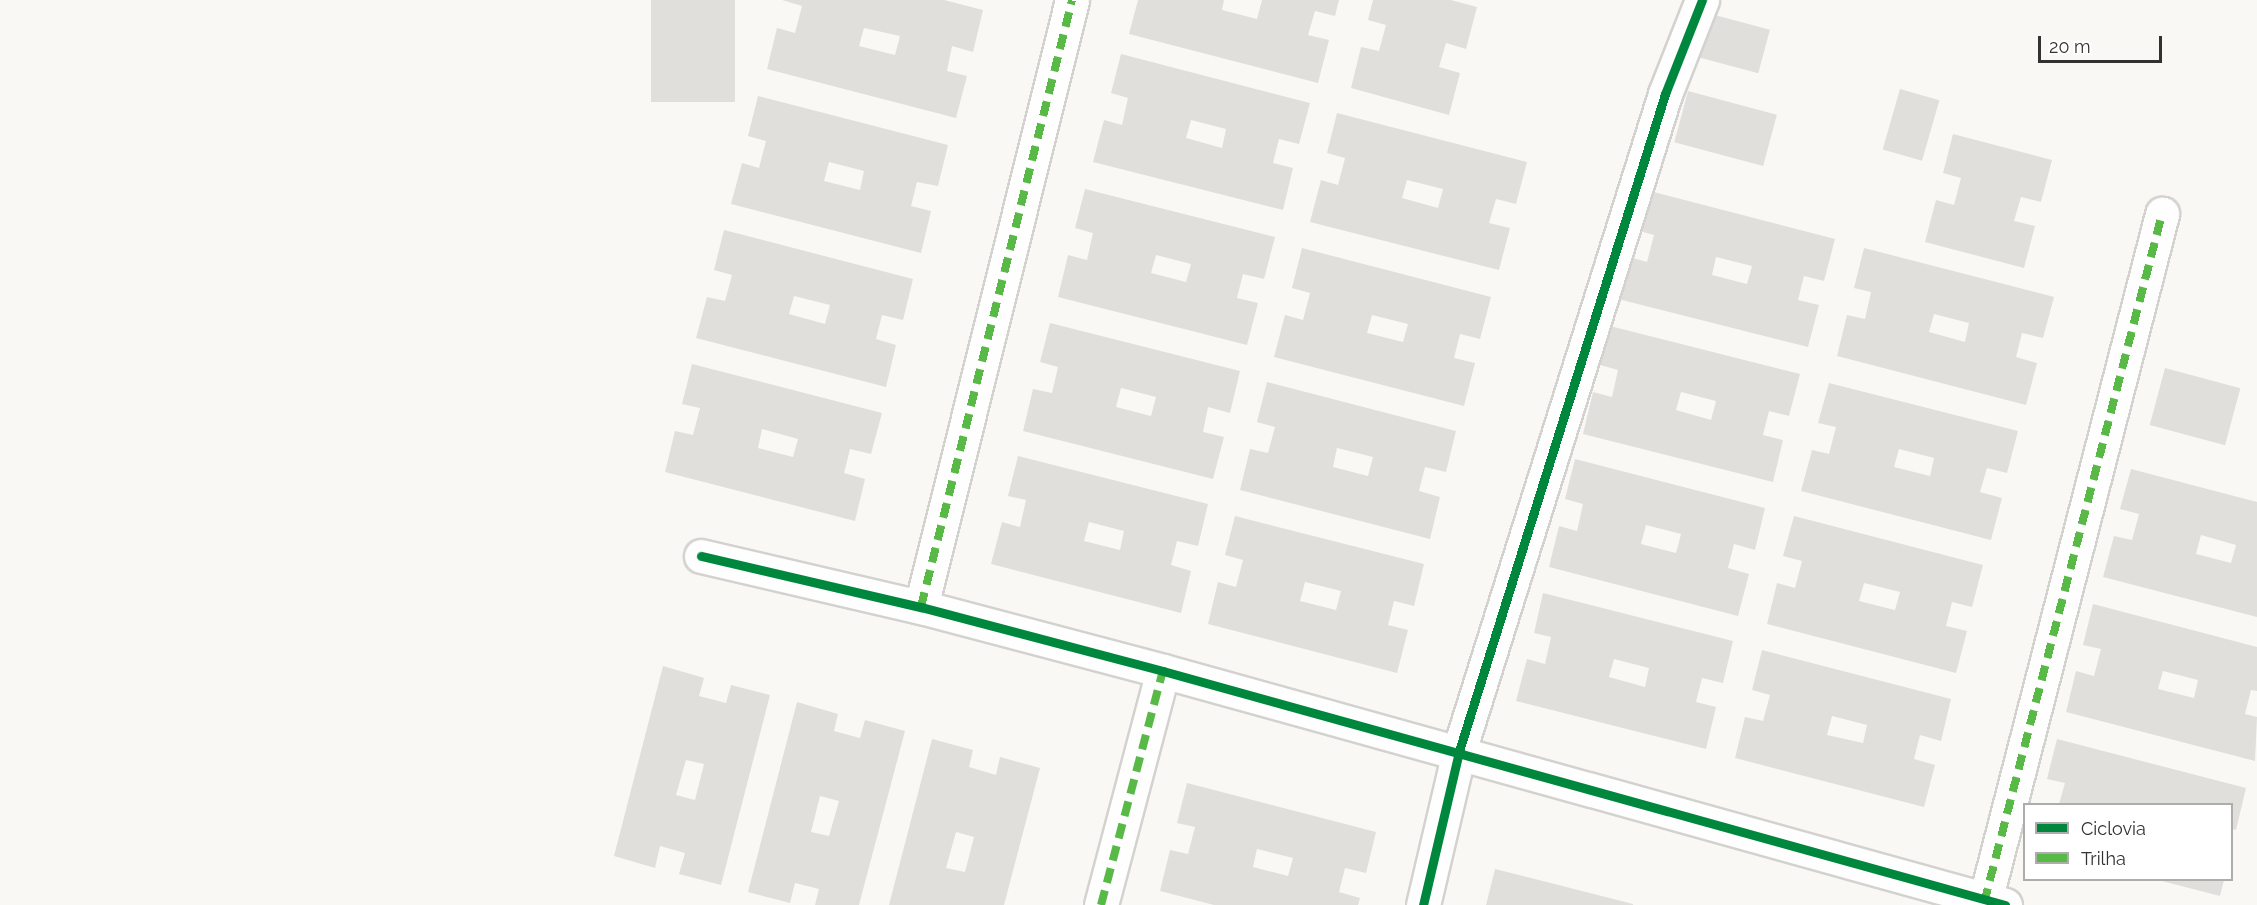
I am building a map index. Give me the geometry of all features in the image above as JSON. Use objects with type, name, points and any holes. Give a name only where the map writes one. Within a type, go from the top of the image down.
[{"type":"street","points":[[921,607],[1072,0]]},
{"type":"street","points":[[1423,905],[1459,751],[1665,94],[1702,0]]},
{"type":"street","points":[[701,556],[921,607],[1163,671],[1459,751],[1991,903],[2162,214]]},
{"type":"street","points":[[1101,905],[1163,671]]},
{"type":"building","points":[[651,0],[735,0],[735,102],[651,102]]},
{"type":"building","points":[[782,0],[944,0],[983,10],[973,52],[952,46],[947,71],[967,76],[956,118],[767,69],[777,28],[795,33],[802,6]],"holes":[[[864,28],[900,36],[895,55],[859,46]]]},
{"type":"building","points":[[1138,0],[1224,0],[1222,10],[1257,19],[1262,0],[1339,0],[1335,16],[1315,11],[1308,35],[1329,40],[1318,83],[1129,34]]},
{"type":"building","points":[[1373,0],[1451,0],[1477,7],[1466,49],[1446,43],[1439,67],[1460,73],[1449,115],[1351,88],[1361,47],[1379,51],[1386,25],[1368,20]]},
{"type":"building","points":[[1711,14],[1770,30],[1758,73],[1699,57]]},
{"type":"building","points":[[1121,54],[1310,103],[1299,144],[1279,139],[1273,163],[1293,168],[1283,210],[1093,162],[1104,120],[1122,125],[1128,98],[1111,93]],"holes":[[[1191,120],[1226,129],[1222,148],[1186,138]]]},
{"type":"building","points":[[1900,89],[1939,100],[1922,161],[1883,150]]},
{"type":"building","points":[[1688,91],[1777,115],[1763,166],[1674,142]]},
{"type":"building","points":[[758,96],[948,145],[938,186],[917,182],[911,206],[931,211],[921,253],[731,204],[742,163],[759,168],[766,141],[748,136]],"holes":[[[829,162],[864,171],[860,190],[824,181]]]},
{"type":"building","points":[[1337,113],[1527,162],[1516,204],[1496,199],[1489,223],[1510,228],[1499,270],[1310,222],[1321,180],[1338,185],[1345,158],[1327,153]],"holes":[[[1407,180],[1443,189],[1438,208],[1402,198]]]},
{"type":"building","points":[[1953,134],[2052,160],[2041,202],[2021,197],[2014,221],[2035,226],[2024,268],[1925,242],[1936,200],[1954,205],[1961,178],[1943,173]]},
{"type":"building","points":[[1085,189],[1275,237],[1264,279],[1243,274],[1237,298],[1258,303],[1247,345],[1058,297],[1068,255],[1087,260],[1093,233],[1075,228]],"holes":[[[1156,255],[1191,264],[1186,282],[1151,273]]]},
{"type":"building","points":[[1646,190],[1835,239],[1824,281],[1804,276],[1798,300],[1819,305],[1808,347],[1618,299],[1629,257],[1647,262],[1654,235],[1636,230]],"holes":[[[1716,257],[1752,266],[1747,284],[1712,275]]]},
{"type":"building","points":[[724,230],[913,279],[903,320],[882,315],[876,339],[896,345],[886,387],[696,338],[707,297],[725,301],[732,275],[714,270]],"holes":[[[794,296],[830,305],[825,324],[789,314]]]},
{"type":"building","points":[[1302,248],[1491,297],[1480,339],[1460,334],[1454,358],[1475,363],[1464,406],[1274,357],[1285,315],[1303,320],[1310,293],[1292,288]],"holes":[[[1372,315],[1408,324],[1403,342],[1367,333]]]},
{"type":"building","points":[[1864,248],[2054,297],[2043,338],[2022,333],[2016,357],[2037,363],[2026,405],[1837,356],[1847,315],[1865,319],[1871,292],[1854,288]],"holes":[[[1934,314],[1969,323],[1965,342],[1929,332]]]},
{"type":"building","points":[[1050,323],[1240,371],[1230,413],[1208,407],[1203,432],[1224,437],[1213,479],[1023,431],[1033,389],[1052,393],[1058,367],[1040,362]],"holes":[[[1121,388],[1156,397],[1151,416],[1116,407]]]},
{"type":"building","points":[[1610,326],[1800,374],[1789,416],[1769,411],[1763,435],[1783,440],[1773,482],[1583,434],[1593,392],[1612,397],[1618,370],[1600,365]],"holes":[[[1681,392],[1716,401],[1711,420],[1676,410]]]},
{"type":"building","points":[[692,364],[882,413],[871,454],[850,449],[844,473],[865,479],[855,521],[665,472],[675,431],[693,435],[700,408],[682,404]],"holes":[[[762,429],[798,439],[793,457],[758,448]]]},
{"type":"building","points":[[2165,368],[2240,388],[2225,445],[2150,425]]},
{"type":"building","points":[[1267,382],[1456,431],[1446,472],[1425,467],[1419,491],[1440,497],[1430,539],[1240,490],[1250,449],[1268,453],[1275,427],[1257,422]],"holes":[[[1337,448],[1373,457],[1368,476],[1333,467]]]},
{"type":"building","points":[[1829,383],[2018,431],[2007,473],[1987,468],[1980,492],[2002,498],[1991,540],[1801,491],[1812,450],[1829,454],[1836,427],[1818,423]],"holes":[[[1899,449],[1934,458],[1930,476],[1894,467]]]},
{"type":"building","points":[[1018,456],[1208,504],[1198,546],[1177,541],[1171,565],[1191,571],[1181,613],[991,564],[1002,522],[1020,527],[1026,500],[1008,496]],"holes":[[[1089,522],[1124,531],[1120,550],[1084,541]]]},
{"type":"building","points":[[1575,459],[1765,508],[1755,550],[1734,544],[1728,568],[1749,574],[1738,616],[1549,567],[1559,526],[1577,531],[1583,504],[1565,499]],"holes":[[[1646,525],[1681,534],[1676,553],[1641,544]]]},
{"type":"building","points":[[2131,469],[2257,502],[2257,617],[2103,577],[2114,536],[2132,540],[2139,514],[2120,509]],"holes":[[[2201,535],[2236,545],[2231,563],[2196,554]]]},
{"type":"building","points":[[1235,516],[1424,564],[1414,606],[1394,601],[1388,625],[1408,630],[1397,673],[1208,624],[1218,582],[1236,587],[1243,560],[1225,555]],"holes":[[[1305,582],[1341,591],[1336,610],[1300,601]]]},
{"type":"building","points":[[1794,516],[1983,565],[1972,607],[1952,602],[1946,626],[1967,631],[1956,673],[1767,624],[1777,583],[1795,588],[1802,561],[1783,556]],"holes":[[[1864,583],[1900,592],[1895,610],[1859,601]]]},
{"type":"building","points":[[1543,593],[1733,641],[1723,683],[1702,678],[1696,702],[1716,707],[1706,749],[1516,701],[1527,659],[1545,664],[1551,637],[1534,633]],"holes":[[[1614,659],[1649,668],[1645,687],[1609,677]]]},
{"type":"building","points":[[2093,604],[2257,647],[2257,691],[2251,690],[2245,714],[2257,717],[2255,761],[2066,712],[2076,671],[2094,676],[2101,649],[2083,645]],"holes":[[[2163,671],[2198,680],[2194,698],[2158,689]]]},
{"type":"building","points":[[1762,650],[1951,699],[1941,741],[1920,735],[1914,759],[1935,765],[1924,807],[1735,758],[1745,717],[1763,721],[1770,695],[1752,690]],"holes":[[[1832,716],[1867,725],[1863,743],[1827,735]]]},
{"type":"building","points":[[663,666],[704,678],[699,696],[726,703],[731,685],[770,695],[721,885],[679,874],[685,853],[660,846],[655,868],[614,856]],"holes":[[[686,760],[704,764],[695,800],[676,795]]]},
{"type":"building","points":[[797,702],[838,714],[834,731],[860,738],[865,720],[905,731],[859,905],[815,905],[819,889],[795,883],[790,903],[748,892]],"holes":[[[820,796],[839,801],[829,836],[811,832]]]},
{"type":"building","points":[[932,739],[973,750],[969,767],[996,775],[1000,757],[1040,768],[1004,905],[889,905]],"holes":[[[956,832],[974,837],[965,872],[946,868]]]},
{"type":"building","points":[[2057,739],[2246,788],[2236,830],[2233,829],[2233,803],[2059,803],[2065,783],[2047,779]]},
{"type":"building","points":[[1187,783],[1376,832],[1366,873],[1345,868],[1339,892],[1360,898],[1358,905],[1214,905],[1160,891],[1170,850],[1188,854],[1195,827],[1177,823]],"holes":[[[1257,849],[1293,858],[1288,876],[1253,867]]]},
{"type":"building","points":[[1495,869],[1633,904],[1633,905],[1486,905]]},
{"type":"building","points":[[2162,881],[2224,881],[2220,896]]},
{"type":"marked path","points":[[921,607],[1072,0]]},
{"type":"marked path","points":[[1984,903],[2162,214]]},
{"type":"marked path","points":[[1101,905],[1163,671]]},
{"type":"cycle path","points":[[1423,905],[1459,751],[1665,94],[1702,0]]},
{"type":"cycle path","points":[[701,556],[921,607],[1163,671],[2005,905]]}]
